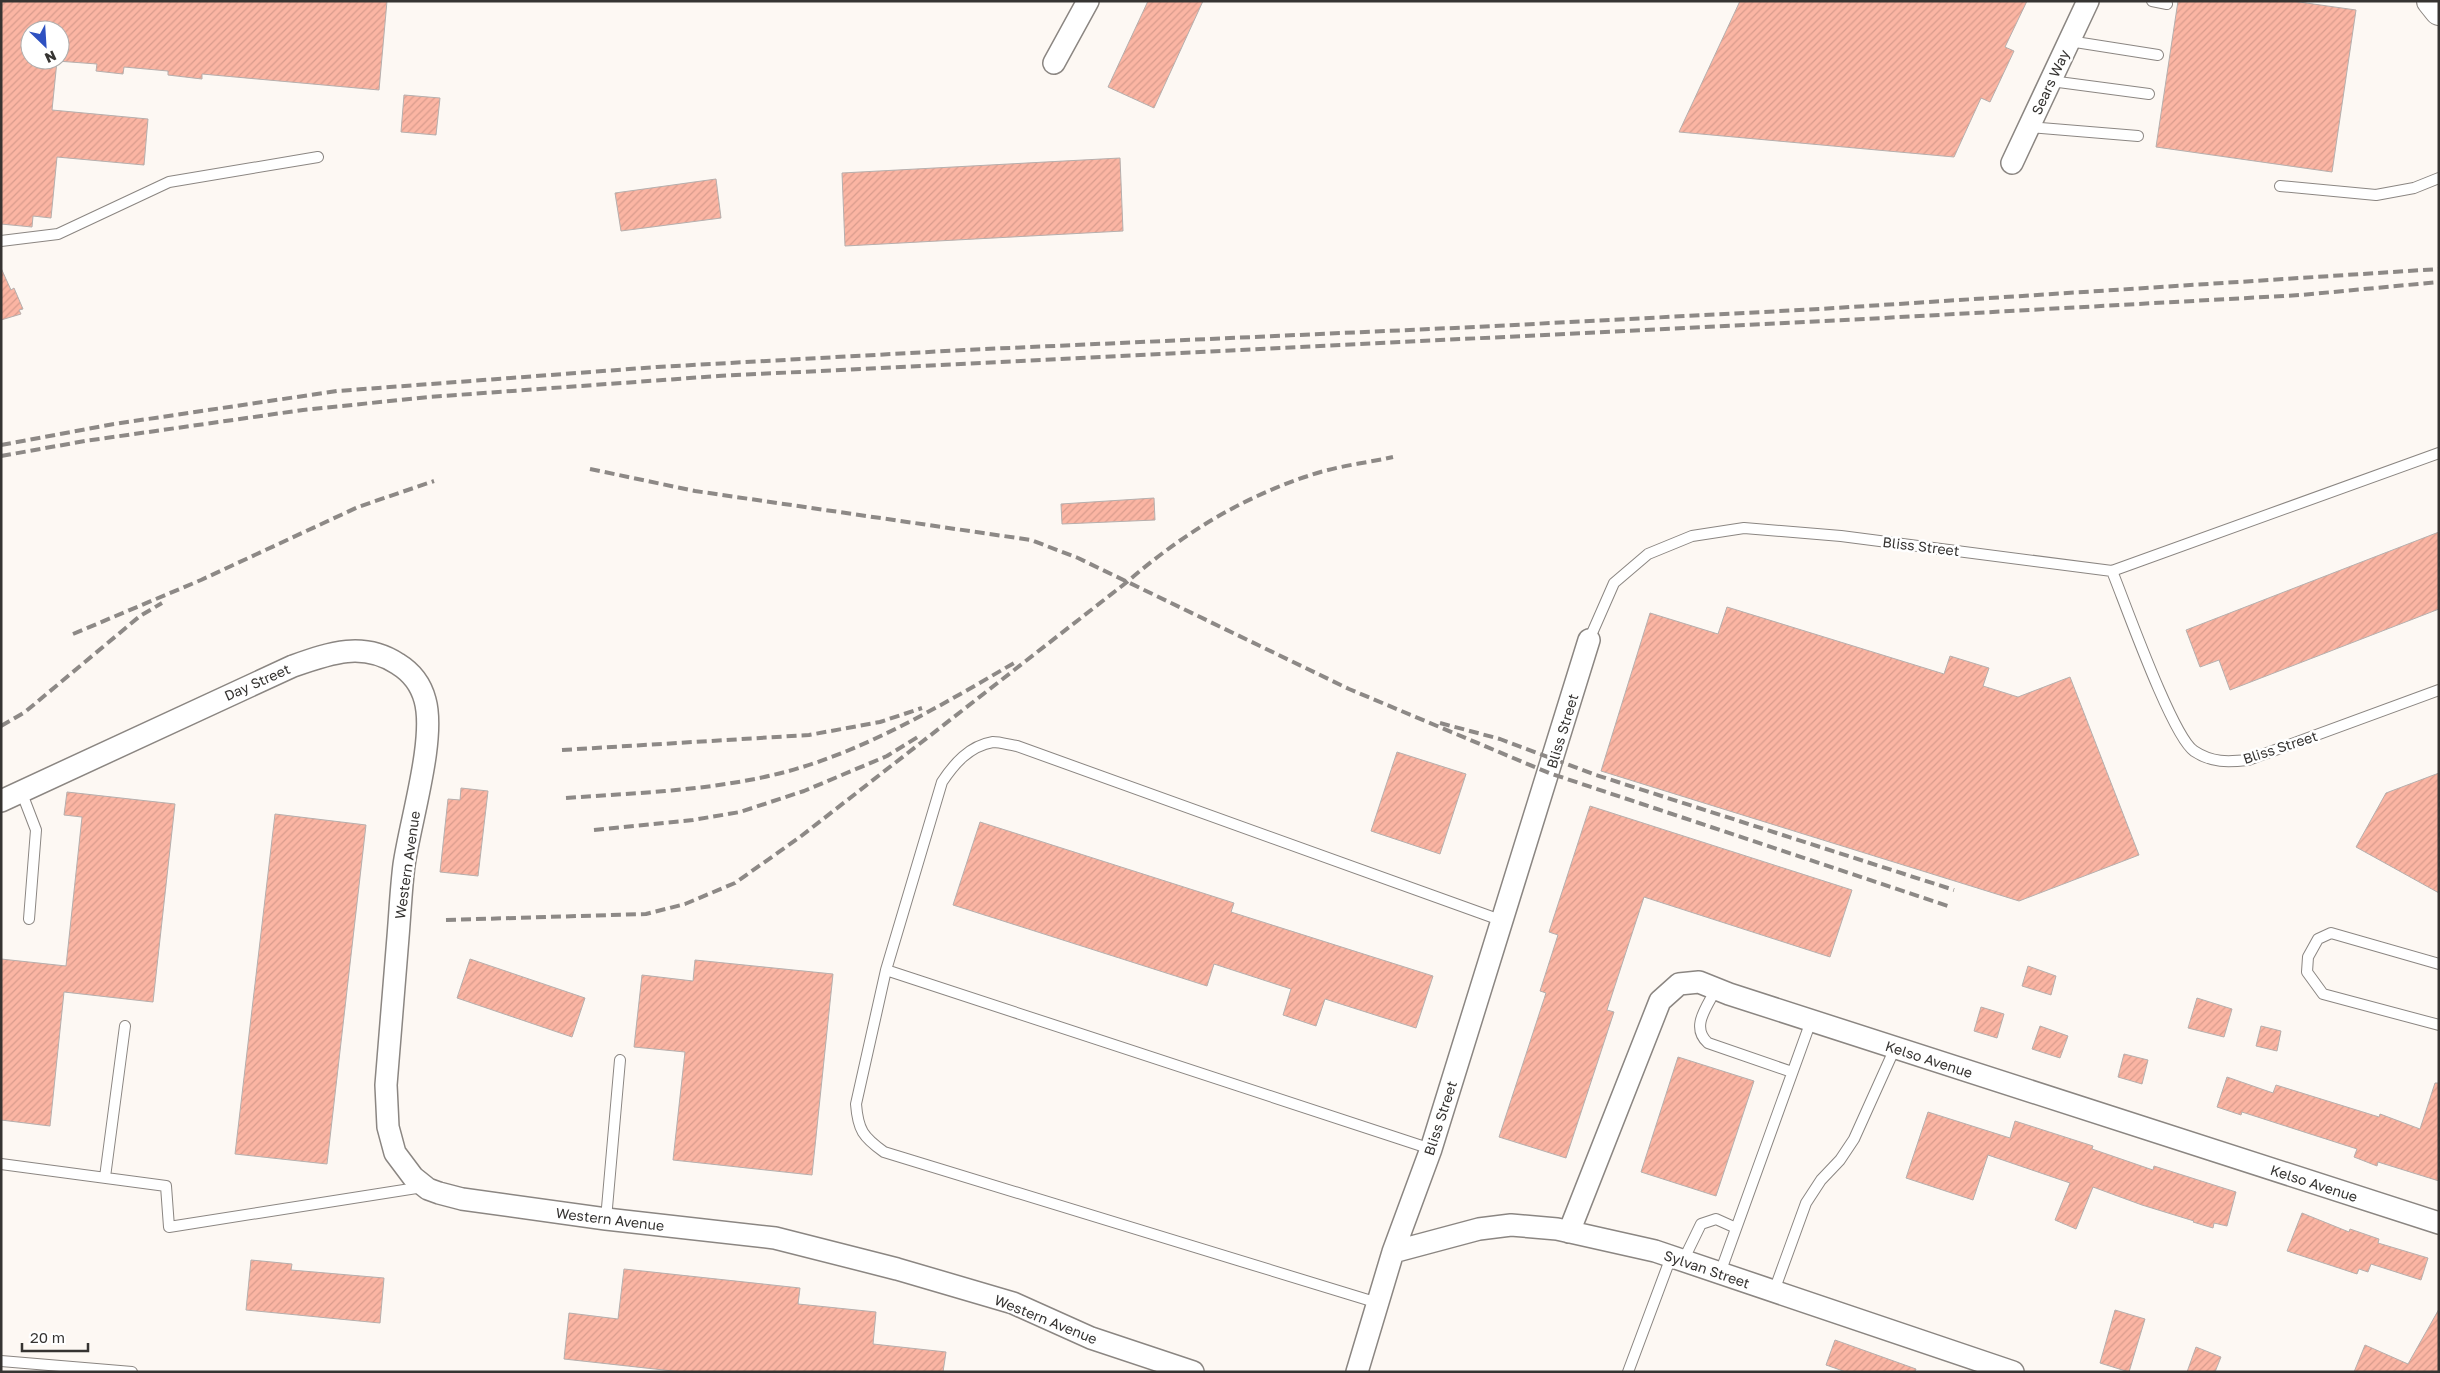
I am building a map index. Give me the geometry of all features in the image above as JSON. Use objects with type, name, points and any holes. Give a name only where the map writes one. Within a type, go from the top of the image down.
[{"type":"main road","points":[[2431,1],[2439,11]]},
{"type":"street","points":[[1054,63],[1088,1]]},
{"type":"street","name":"Sears Way","points":[[2012,162],[2088,1]]},
{"type":"street","name":"Bliss Street","points":[[1357,1372],[1393,1252],[1431,1149],[1590,640]]},
{"type":"street","name":"Day Street","points":[[1,801],[293,666],[343,650],[358,650],[381,655],[402,666],[418,683],[427,710],[419,785]]},
{"type":"street","name":"Western Avenue","points":[[419,785],[404,866],[386,1107],[389,1135],[395,1153],[406,1170],[425,1187],[462,1199],[606,1219],[774,1238],[896,1269],[1013,1303],[1091,1338],[1193,1372]]},
{"type":"street","name":"Kelso Avenue","points":[[1569,1232],[1660,1001],[1679,984],[1699,982],[1811,1021],[2439,1223]]},
{"type":"street","name":"Sylvan Street","points":[[1393,1252],[1449,1235],[1494,1226],[1528,1226],[1617,1241],[1720,1273],[2013,1372]]},
{"type":"lane","points":[[2152,1],[2167,4]]},
{"type":"lane","points":[[2069,41],[2158,55]]},
{"type":"lane","points":[[2051,81],[2149,94]]},
{"type":"lane","points":[[2029,127],[2138,136]]},
{"type":"lane","points":[[1,241],[58,234],[169,182],[318,157]]},
{"type":"lane","points":[[2280,186],[2376,195],[2414,188],[2439,178]]},
{"type":"lane","name":"Bliss Street","points":[[1590,640],[1614,583],[1648,554],[1692,536],[1744,528],[1841,536],[2112,572],[2439,453]]},
{"type":"lane","name":"Bliss Street","points":[[2112,572],[2174,724],[2192,750],[2221,762],[2248,760],[2439,690]]},
{"type":"lane","points":[[1378,1303],[884,1152],[866,1139],[857,1122],[856,1104],[886,970],[942,782],[953,766],[969,751],[994,742],[1017,746],[1503,921]]},
{"type":"lane","points":[[21,791],[36,830],[29,919]]},
{"type":"lane","points":[[2439,964],[2332,933],[2318,939],[2308,957],[2307,972],[2323,994],[2439,1025]]},
{"type":"lane","points":[[886,970],[1431,1149]]},
{"type":"lane","points":[[1716,989],[1699,1026],[1700,1036],[1708,1042],[1792,1072]]},
{"type":"lane","points":[[1720,1273],[1811,1021]]},
{"type":"lane","points":[[105,1177],[125,1026]]},
{"type":"lane","points":[[1774,1291],[1806,1203],[1820,1180],[1840,1160],[1854,1139],[1895,1048]]},
{"type":"lane","points":[[606,1219],[620,1060]]},
{"type":"lane","points":[[1,1164],[166,1186],[169,1227],[425,1187]]},
{"type":"lane","points":[[1628,1372],[1677,1259],[1701,1224],[1716,1219],[1736,1228]]},
{"type":"lane","points":[[1,1361],[132,1372]]},
{"type":"building","points":[[1,1],[387,1],[379,90],[202,74],[202,79],[168,75],[168,71],[124,67],[123,74],[96,71],[97,64],[70,62],[70,20],[20,20],[20,70],[56,70],[52,110],[148,119],[144,165],[57,157],[51,218],[33,216],[32,227],[1,224]]},
{"type":"building","points":[[1148,1],[1203,1],[1154,108],[1108,87]]},
{"type":"building","points":[[1740,1],[2027,1],[2005,47],[2014,51],[1990,102],[1981,98],[1954,157],[1679,132]]},
{"type":"building","points":[[2178,1],[2292,1],[2356,10],[2332,172],[2156,147]]},
{"type":"building","points":[[404,95],[440,98],[436,135],[401,132]]},
{"type":"building","points":[[1120,158],[1123,231],[845,246],[842,173]]},
{"type":"building","points":[[716,179],[721,218],[621,231],[615,193]]},
{"type":"building","points":[[1,268],[11,290],[14,288],[23,309],[19,310],[21,314],[1,320]]},
{"type":"building","points":[[1154,498],[1155,520],[1062,524],[1061,504]]},
{"type":"building","points":[[2439,532],[2439,609],[2230,690],[2219,660],[2200,667],[2186,630]]},
{"type":"building","points":[[1727,607],[1944,674],[1950,656],[1989,668],[1983,686],[2018,697],[2070,677],[2139,855],[2019,901],[1601,771],[1650,613],[1718,634]]},
{"type":"building","points":[[1397,752],[1466,774],[1440,854],[1371,831]]},
{"type":"building","points":[[2439,773],[2439,893],[2356,847],[2386,793]]},
{"type":"building","points":[[461,788],[488,791],[478,876],[440,872],[448,799],[460,800]]},
{"type":"building","points":[[67,792],[175,804],[153,1002],[64,992],[50,1126],[1,1120],[1,959],[66,966],[82,817],[64,815]]},
{"type":"building","points":[[1590,806],[1852,890],[1830,957],[1644,897],[1607,1010],[1614,1012],[1566,1158],[1499,1137],[1546,993],[1540,991],[1558,935],[1549,932]]},
{"type":"building","points":[[275,814],[366,825],[327,1164],[235,1154]]},
{"type":"building","points":[[980,822],[1234,903],[1231,912],[1433,976],[1416,1028],[1325,999],[1316,1026],[1283,1015],[1291,989],[1214,964],[1207,986],[953,905]]},
{"type":"building","points":[[470,959],[585,998],[572,1037],[457,998]]},
{"type":"building","points":[[695,960],[833,974],[812,1175],[673,1160],[685,1052],[634,1047],[642,975],[693,981]]},
{"type":"building","points":[[2028,966],[2056,976],[2051,995],[2022,986]]},
{"type":"building","points":[[2197,998],[2232,1009],[2224,1037],[2188,1028]]},
{"type":"building","points":[[1981,1007],[2004,1014],[1997,1038],[1974,1031]]},
{"type":"building","points":[[2040,1026],[2068,1036],[2060,1058],[2032,1049]]},
{"type":"building","points":[[2261,1026],[2281,1031],[2277,1051],[2256,1046]]},
{"type":"building","points":[[2124,1054],[2148,1060],[2142,1084],[2118,1077]]},
{"type":"building","points":[[1678,1057],[1754,1081],[1716,1196],[1641,1172]]},
{"type":"building","points":[[2227,1077],[2273,1093],[2276,1085],[2379,1117],[2380,1114],[2420,1129],[2435,1083],[2439,1083],[2439,1181],[2378,1162],[2377,1166],[2354,1157],[2357,1149],[2242,1112],[2241,1115],[2217,1107]]},
{"type":"building","points":[[1928,1112],[2010,1138],[2015,1121],[2093,1146],[2092,1149],[2153,1170],[2154,1166],[2236,1192],[2227,1226],[2214,1223],[2213,1228],[2093,1187],[2076,1229],[2055,1220],[2070,1183],[1988,1155],[1973,1200],[1906,1178]]},
{"type":"building","points":[[2302,1213],[2349,1232],[2350,1229],[2379,1239],[2378,1243],[2428,1258],[2421,1280],[2371,1264],[2368,1272],[2359,1269],[2357,1274],[2287,1251]]},
{"type":"building","points":[[251,1260],[292,1264],[291,1270],[384,1278],[380,1323],[246,1310]]},
{"type":"building","points":[[624,1269],[800,1288],[798,1304],[876,1312],[873,1344],[946,1352],[943,1372],[682,1372],[564,1359],[569,1313],[618,1319]]},
{"type":"building","points":[[2439,1309],[2439,1372],[2354,1372],[2365,1345],[2408,1364]]},
{"type":"building","points":[[2115,1310],[2145,1319],[2129,1372],[2100,1363]]},
{"type":"building","points":[[1835,1340],[1916,1369],[1915,1372],[1846,1372],[1826,1365]]},
{"type":"building","points":[[2196,1347],[2221,1357],[2215,1372],[2187,1372]]},
{"type":"railway","points":[[1,445],[114,424],[337,391],[657,367],[964,350],[1820,309],[2439,269]]},
{"type":"railway","points":[[1,456],[85,441],[303,410],[429,397],[718,376],[1865,319],[2301,295],[2439,282]]},
{"type":"railway","points":[[446,920],[646,914],[685,904],[735,883],[800,837],[1191,533],[1237,506],[1285,484],[1331,469],[1393,457]]},
{"type":"railway","points":[[590,469],[695,491],[1031,540],[1078,558],[1349,689],[1549,773],[1948,906]]},
{"type":"railway","points":[[73,634],[201,580],[358,507],[434,481]]},
{"type":"railway","points":[[1,726],[25,712],[140,616],[162,603]]},
{"type":"railway","points":[[566,798],[670,791],[722,785],[773,775],[805,766],[836,755],[897,728],[1014,663]]},
{"type":"railway","points":[[562,750],[809,735],[880,722],[922,708]]},
{"type":"railway","points":[[1440,723],[1500,739],[1596,775],[1954,890]]},
{"type":"railway","points":[[594,830],[693,820],[740,812],[804,791],[887,756],[921,735]]}]
